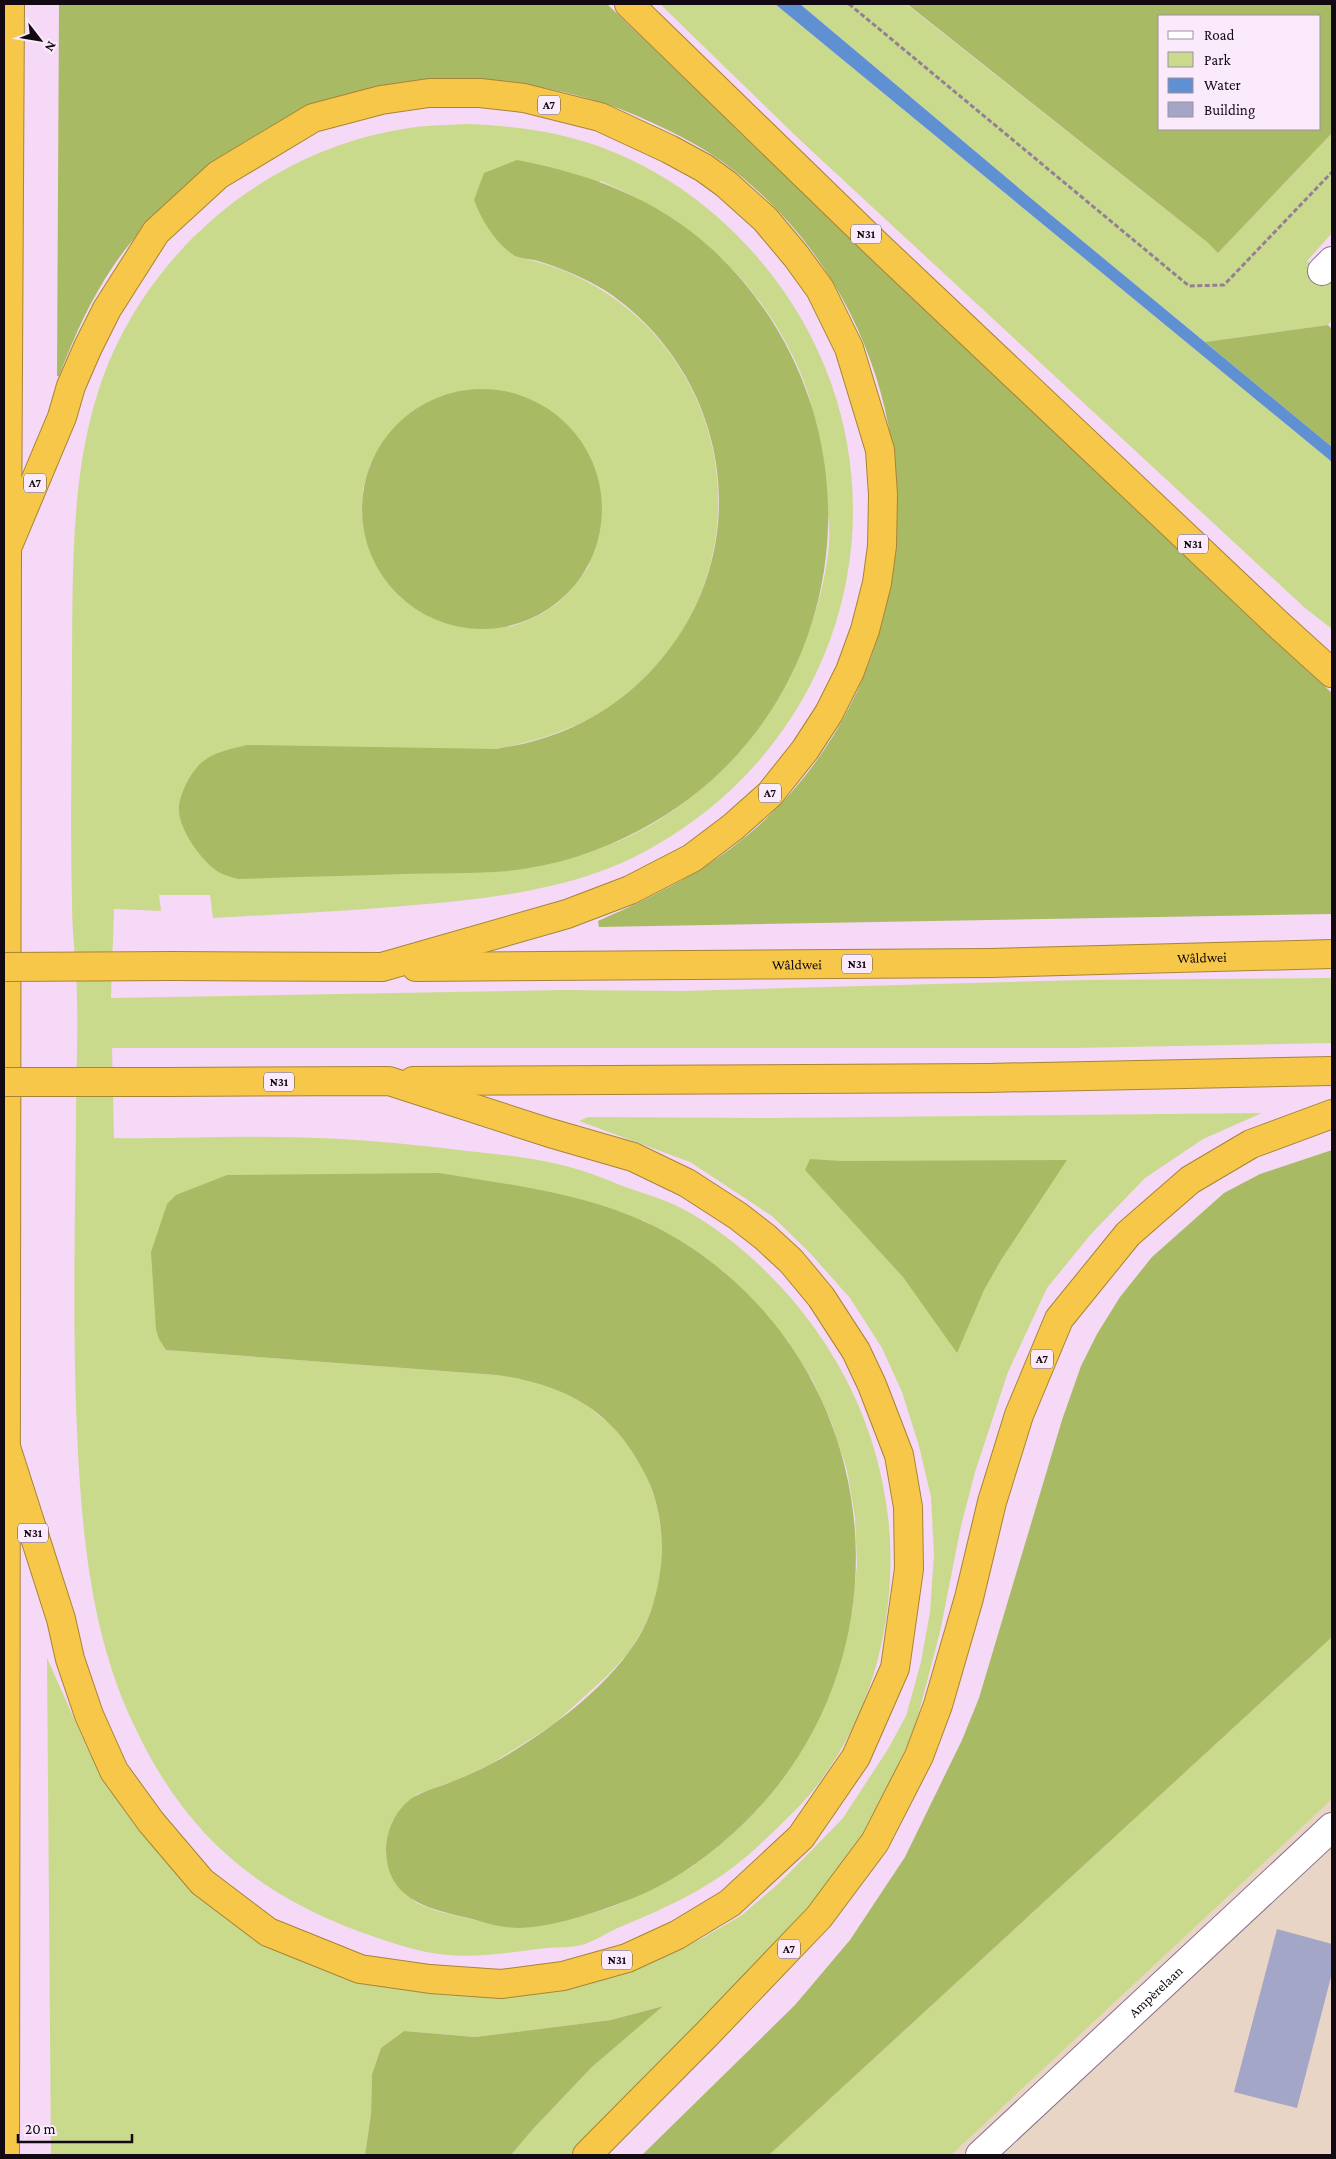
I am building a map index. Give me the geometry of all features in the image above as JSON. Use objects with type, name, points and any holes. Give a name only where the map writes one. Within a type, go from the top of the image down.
[{"type":"highway","name":"A7","points":[[5,2155],[7,548],[10,4]]},
{"type":"highway","name":"N31","points":[[629,4],[875,243],[1272,619],[1332,673]]},
{"type":"highway","name":"A7","points":[[7,548],[62,417],[71,386],[88,348],[107,310],[156,232],[218,175],[313,118],[381,100],[429,93],[480,93],[524,98],[600,117],[669,149],[704,168],[726,184],[765,219],[796,256],[820,289],[845,340],[880,450],[883,529],[877,583],[866,630],[850,671],[829,713],[805,750],[770,794],[733,827],[692,858],[630,890],[567,914],[382,968]]},
{"type":"highway","name":"Wâldwei","points":[[382,968],[991,964],[1332,954]]},
{"type":"highway","name":"N31","points":[[4,967],[382,968]]},
{"type":"highway","name":"N31","points":[[4,1082],[987,1078],[1332,1071]]},
{"type":"highway","name":"N31","points":[[6,1447],[61,1619],[70,1659],[89,1715],[114,1771],[151,1822],[202,1882],[268,1932],[360,1970],[430,1980],[501,1984],[562,1976],[627,1958],[677,1935],[730,1903],[801,1837],[856,1757],[894,1668],[909,1569],[908,1507],[899,1455],[872,1385],[856,1351],[821,1297],[791,1261],[765,1236],[687,1183],[634,1157],[550,1133],[389,1081]]},
{"type":"highway","name":"A7","points":[[587,2155],[706,2036],[819,1917],[875,1842],[919,1756],[938,1705],[969,1598],[992,1502],[1019,1415],[1059,1318],[1128,1234],[1190,1180],[1251,1144],[1332,1114]]},
{"type":"street","name":"Ampèrelaan","points":[[980,2155],[1332,1826]]},
{"type":"path","points":[[850,4],[1189,286],[1224,285],[1332,172]]},
{"type":"shaded area","points":[[1332,1616],[1332,2155],[797,2155],[979,1974]]},
{"type":"green space","points":[[59,4],[607,4],[1254,622],[1332,693],[1332,914],[599,927],[598,921],[640,902],[701,869],[757,827],[822,753],[866,670],[891,580],[896,488],[882,396],[848,309],[795,230],[724,163],[690,142],[636,115],[576,95],[515,83],[472,79],[445,80],[402,88],[296,116],[246,141],[195,178],[149,222],[114,265],[90,305],[59,376],[57,376]]},
{"type":"green space","points":[[660,4],[775,4],[1332,462],[1332,629],[1305,608],[800,140]]},
{"type":"green space","points":[[800,4],[906,4],[1207,242],[1218,253],[1332,133],[1332,233],[1307,261],[1329,281],[1332,278],[1332,320],[1328,325],[1205,342]]},
{"type":"green space","points":[[907,4],[1332,4],[1332,133],[1218,253],[1207,242]]},
{"type":"green space","points":[[468,124],[528,129],[568,137],[587,142],[625,157],[665,178],[701,203],[734,232],[764,265],[812,339],[842,419],[853,501],[846,582],[822,660],[782,732],[725,795],[653,847],[624,862],[564,883],[500,896],[356,910],[213,918],[210,895],[159,895],[161,911],[114,909],[111,998],[563,990],[682,991],[1084,980],[1332,978],[1332,1043],[1072,1048],[112,1048],[114,1138],[251,1137],[345,1139],[496,1154],[540,1160],[569,1167],[593,1174],[675,1205],[709,1225],[741,1248],[783,1289],[831,1352],[858,1404],[877,1459],[884,1487],[890,1553],[889,1590],[885,1627],[877,1663],[866,1698],[851,1732],[833,1764],[791,1815],[755,1849],[708,1885],[674,1903],[585,1944],[570,1947],[462,1956],[445,1955],[410,1948],[362,1932],[318,1914],[279,1893],[243,1868],[211,1839],[181,1805],[155,1766],[132,1721],[119,1689],[99,1623],[92,1590],[83,1521],[78,1453],[74,1286],[77,1016],[72,915],[71,815],[74,542],[82,459],[91,418],[103,378],[119,340],[142,299],[170,262],[203,228],[238,199],[278,173],[319,153],[363,138],[416,127]],"holes":[[[601,181],[659,210],[719,255],[755,296],[785,341],[807,390],[813,415],[829,527],[826,569],[815,613],[806,639],[791,674],[772,707],[724,767],[696,794],[665,816],[631,835],[596,850],[508,871],[496,749],[534,740],[570,728],[620,700],[645,679],[669,651],[694,609],[713,553],[718,496],[711,440],[692,389],[662,343],[622,304],[573,275],[516,257]],[[371,462],[590,564],[573,587],[556,604],[536,617],[509,627],[362,517],[363,489]],[[642,1220],[684,1243],[723,1271],[787,1340],[813,1381],[832,1424],[847,1470],[855,1517],[857,1565],[852,1612],[759,1808],[727,1839],[693,1866],[655,1888],[615,1906],[573,1919],[529,1927],[508,1928],[437,1911],[417,1903],[405,1894],[386,1855],[387,1837],[393,1820],[417,1794],[454,1781],[489,1765],[553,1725],[608,1675],[629,1652],[645,1626],[656,1597],[662,1567],[662,1536],[657,1506],[647,1476],[631,1448],[610,1424],[586,1405],[559,1389],[528,1380],[496,1375],[166,1350]]]},
{"type":"green space","points":[[517,160],[596,181],[645,202],[668,216],[691,231],[712,249],[770,317],[807,394],[826,476],[826,559],[806,639],[769,714],[713,779],[640,830],[609,845],[559,862],[508,871],[238,879],[224,875],[211,866],[197,851],[186,833],[179,815],[181,795],[187,783],[197,767],[211,756],[222,751],[247,745],[496,749],[525,744],[585,721],[608,708],[629,692],[666,653],[682,631],[695,607],[711,564],[718,520],[718,476],[709,432],[694,392],[671,354],[642,320],[606,291],[564,270],[538,261],[515,256],[495,238],[485,224],[474,200],[484,173]]},
{"type":"green space","points":[[1328,325],[1332,329],[1332,447],[1205,342]]},
{"type":"green space","points":[[470,389],[494,389],[517,394],[539,403],[567,424],[582,442],[593,463],[600,486],[602,509],[600,532],[593,555],[582,576],[567,594],[539,615],[517,624],[494,629],[470,629],[447,624],[425,615],[406,602],[389,585],[376,566],[367,544],[362,521],[362,497],[367,474],[376,452],[389,433],[406,416],[425,403],[447,394]]},
{"type":"green space","points":[[1262,1113],[1203,1139],[1145,1178],[1091,1234],[1047,1288],[1008,1372],[975,1472],[961,1526],[940,1632],[914,1731],[858,1849],[841,1877],[578,2155],[511,2155],[592,2067],[662,2006],[611,2020],[475,2037],[404,2031],[381,2048],[372,2074],[371,2114],[365,2155],[51,2155],[47,1658],[89,1752],[109,1789],[142,1830],[362,1982],[441,1995],[490,1997],[554,1989],[626,1972],[701,1939],[742,1915],[778,1884],[843,1818],[888,1749],[906,1716],[921,1662],[930,1612],[934,1555],[931,1497],[919,1446],[902,1392],[882,1348],[850,1298],[810,1253],[772,1216],[690,1162],[579,1121],[588,1117],[770,1118]]},
{"type":"green space","points":[[1332,1150],[1332,1637],[769,2155],[642,2155],[795,2005],[850,1940],[905,1857],[962,1740],[979,1698],[1062,1420],[1081,1366],[1097,1334],[1120,1297],[1152,1257],[1224,1193],[1260,1174]]},
{"type":"green space","points":[[810,1159],[841,1161],[1067,1160],[1001,1260],[984,1290],[957,1353],[903,1277],[805,1170]]},
{"type":"green space","points":[[439,1173],[503,1183],[566,1196],[626,1214],[656,1227],[684,1243],[752,1298],[803,1364],[837,1439],[854,1519],[853,1600],[835,1680],[799,1756],[744,1823],[709,1854],[684,1872],[643,1894],[594,1913],[537,1926],[504,1927],[422,1905],[401,1890],[393,1879],[388,1866],[387,1837],[397,1814],[410,1800],[421,1793],[489,1765],[511,1753],[557,1722],[601,1684],[620,1664],[635,1643],[647,1621],[653,1604],[659,1578],[662,1551],[660,1520],[655,1500],[649,1481],[631,1450],[601,1416],[583,1403],[543,1385],[520,1379],[496,1375],[166,1350],[156,1330],[151,1252],[167,1204],[176,1195],[227,1175]]},
{"type":"green space","points":[[1332,1637],[1332,1799],[951,2155],[769,2155]]},
{"type":"green space","points":[[663,2006],[592,2067],[511,2155],[365,2155],[371,2114],[372,2074],[381,2048],[404,2031],[475,2037],[611,2020]]},
{"type":"water","points":[[775,4],[800,4],[1039,205],[1332,447],[1332,462]]},
{"type":"building","points":[[1277,1929],[1332,1944],[1332,1973],[1297,2108],[1234,2092]]}]
